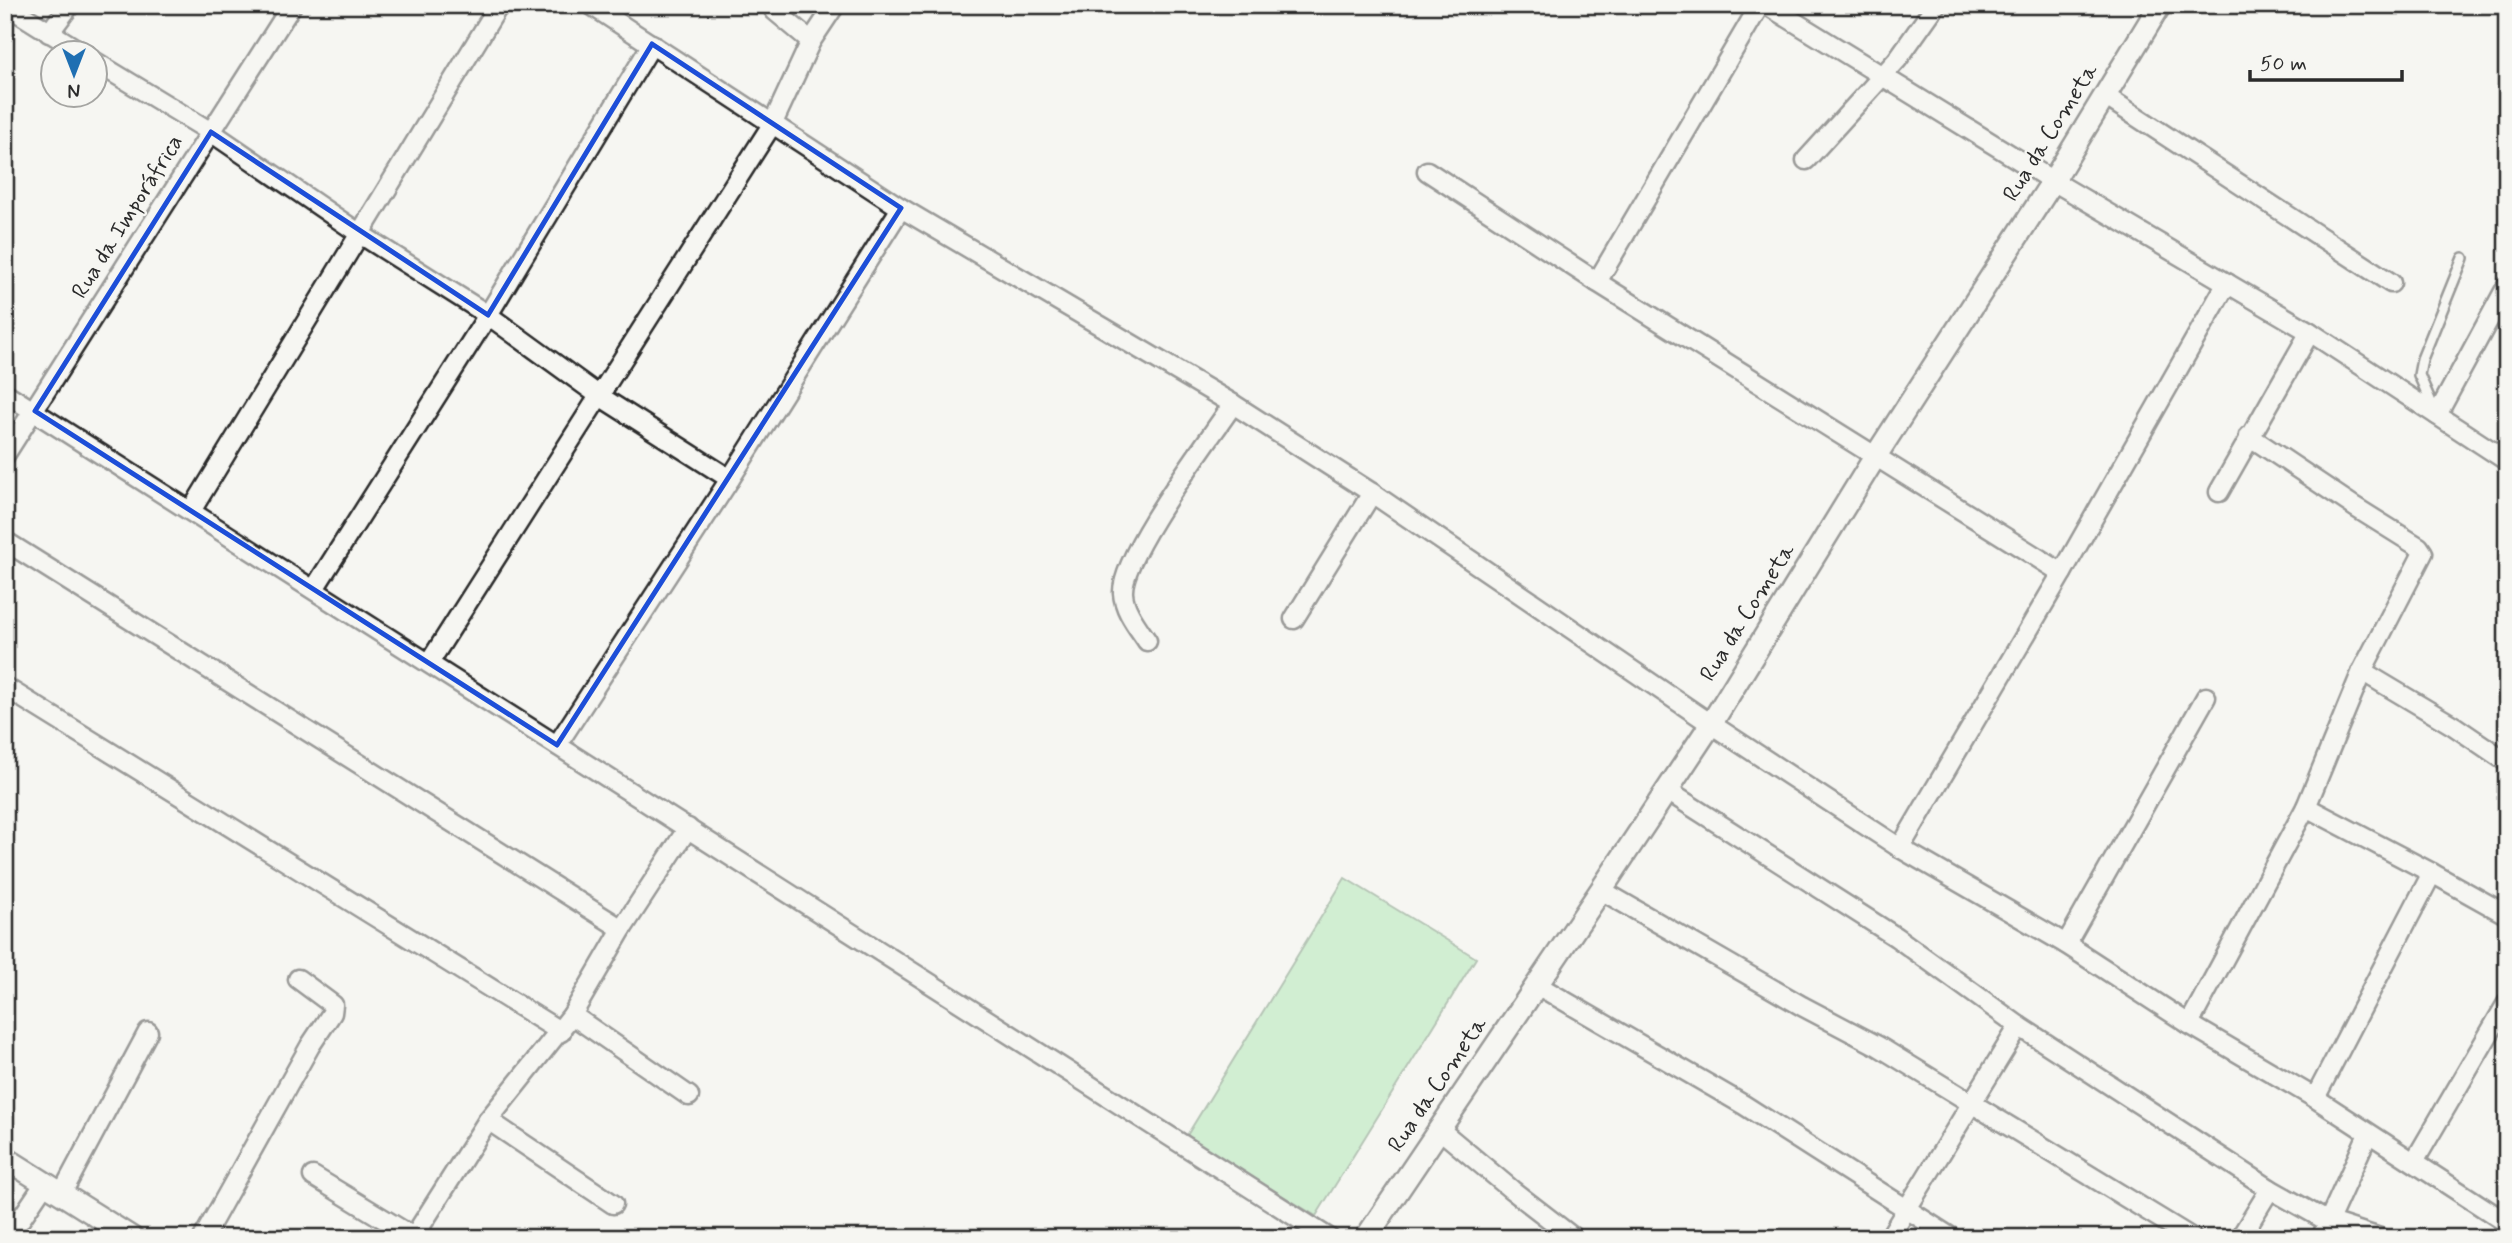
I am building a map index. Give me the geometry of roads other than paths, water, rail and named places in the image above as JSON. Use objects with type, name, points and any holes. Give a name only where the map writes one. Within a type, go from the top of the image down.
[{"type":"street","points":[[6,5],[57,38]]},
{"type":"street","points":[[49,33],[69,5]]},
{"type":"street","name":"Rua da Imporáfrica","points":[[5,455],[292,5]]},
{"type":"street","points":[[191,512],[499,5]]},
{"type":"street","points":[[591,5],[901,208],[1233,404],[1372,493],[1711,724],[1900,848],[2066,944],[2189,1024],[2315,1098],[2507,1223]]},
{"type":"street","points":[[771,5],[811,41]]},
{"type":"street","points":[[429,663],[601,397],[773,123],[811,41],[835,5]]},
{"type":"street","points":[[1597,282],[1760,5]]},
{"type":"street","points":[[1767,5],[2053,181],[2310,332],[2507,461]]},
{"type":"street","points":[[1806,160],[1897,60],[1936,5]]},
{"type":"street","name":"Rua da Cometa","points":[[1366,1238],[1711,724],[1875,457],[2053,181],[2160,5]]},
{"type":"street","points":[[314,589],[488,315],[652,44]]},
{"type":"street","points":[[108,69],[211,132],[360,234],[488,315],[601,397],[730,479]]},
{"type":"street","points":[[2105,96],[2391,282]]},
{"type":"street","points":[[1427,171],[1597,282],[2062,573]]},
{"type":"street","points":[[557,745],[730,479],[901,208]]},
{"type":"street","points":[[1900,848],[2062,573],[2227,283]]},
{"type":"street","points":[[2437,415],[2507,286]]},
{"type":"street","points":[[2219,492],[2310,332]]},
{"type":"street","points":[[5,393],[1329,1238]]},
{"type":"street","points":[[1146,640],[1129,614],[1123,593],[1127,569],[1146,534],[1233,404]]},
{"type":"street","points":[[2189,1024],[2305,807],[2361,671],[2423,553],[2419,547],[2249,436]]},
{"type":"street","points":[[1294,619],[1372,493]]},
{"type":"street","points":[[5,541],[622,929]]},
{"type":"street","points":[[2361,671],[2454,726],[2507,762]]},
{"type":"street","points":[[5,688],[561,1032]]},
{"type":"street","points":[[2066,944],[2206,696]]},
{"type":"street","points":[[1666,790],[1895,937],[2019,1026],[2270,1189],[2324,1229],[2380,1238]]},
{"type":"street","points":[[2305,807],[2507,915]]},
{"type":"street","points":[[313,1176],[414,1237],[488,1120],[572,1016],[622,929],[688,828]]},
{"type":"street","points":[[2315,1098],[2432,873]]},
{"type":"street","points":[[1601,890],[1802,1006],[1878,1046],[2192,1238]]},
{"type":"street","points":[[203,1238],[310,1046],[332,1013],[333,1005],[328,999],[298,979]]},
{"type":"street","points":[[1537,985],[1744,1105],[1952,1238]]},
{"type":"street","points":[[2414,1162],[2507,1003]]},
{"type":"street","points":[[572,1016],[688,1096]]},
{"type":"street","points":[[1889,1238],[2019,1026]]},
{"type":"street","points":[[8,1238],[54,1188],[148,1032]]},
{"type":"street","points":[[488,1120],[613,1204]]},
{"type":"street","points":[[1439,1129],[1512,1191],[1574,1238]]},
{"type":"street","points":[[2324,1229],[2368,1135]]},
{"type":"street","points":[[5,1157],[132,1238]]},
{"type":"street","points":[[2239,1238],[2270,1189]]},
{"type":"lane","points":[[2437,415],[2419,374],[2422,359],[2463,258]]}]
